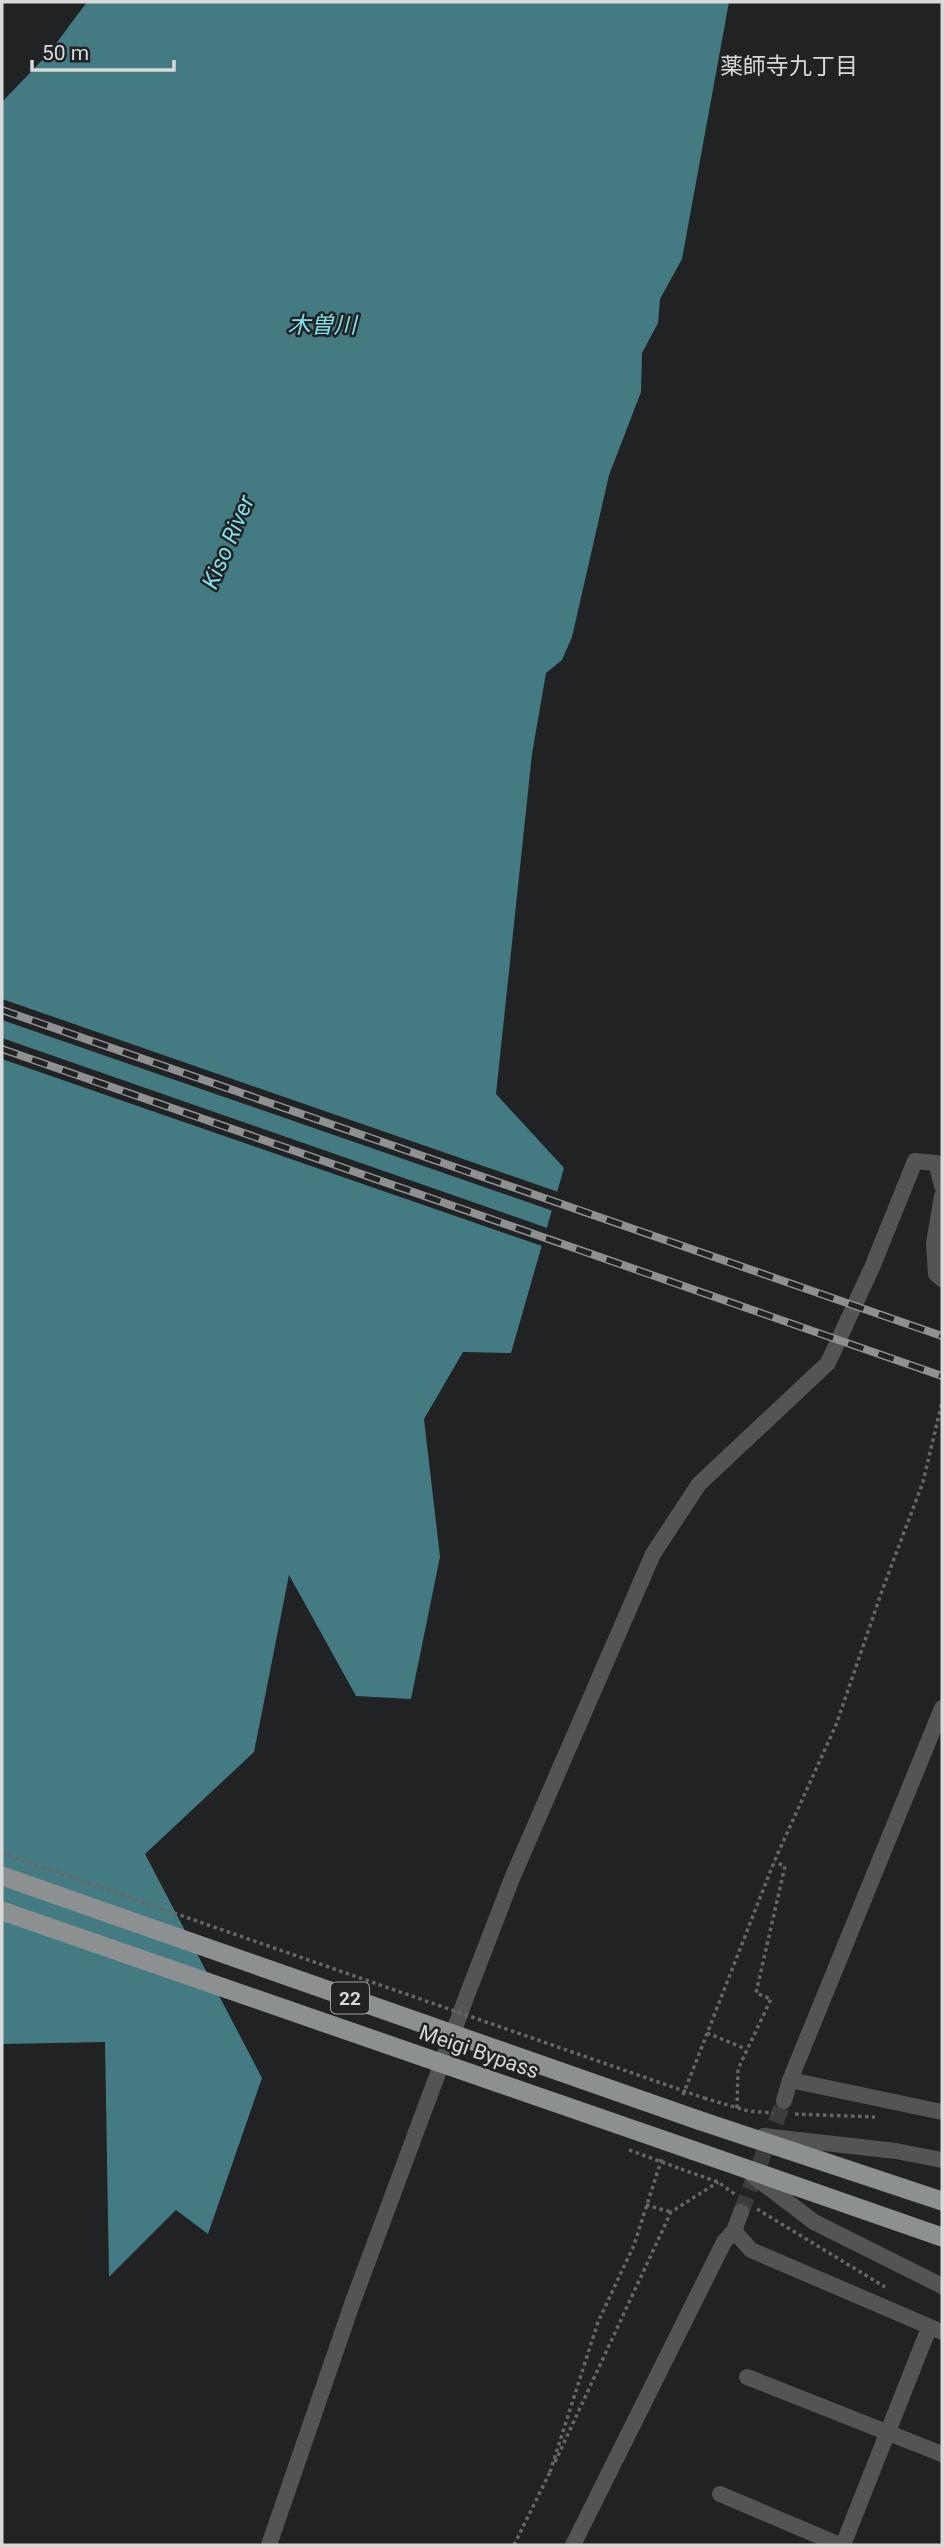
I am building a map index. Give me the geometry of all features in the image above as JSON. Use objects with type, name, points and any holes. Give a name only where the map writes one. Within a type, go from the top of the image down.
[{"type":"highway","name":"Meigi Bypass","points":[[2,1876],[725,2131],[942,2202]]},
{"type":"highway","name":"Meigi Bypass","points":[[2,1911],[942,2237]]},
{"type":"street","points":[[269,2545],[352,2304],[513,1876],[653,1553],[699,1484],[828,1363],[873,1265],[915,1161],[936,1163],[942,1186]]},
{"type":"street","points":[[942,1196],[934,1243],[936,1274],[942,1279]]},
{"type":"street","points":[[784,2101],[790,2080],[942,1708]]},
{"type":"street","points":[[790,2080],[942,2112]]},
{"type":"street","points":[[725,2131],[896,2151],[942,2160]]},
{"type":"street","points":[[739,2165],[814,2222],[942,2286]]},
{"type":"street","points":[[575,2545],[724,2242],[734,2231],[741,2212]]},
{"type":"street","points":[[720,2494],[841,2545],[887,2432],[936,2330],[751,2250],[734,2231]]},
{"type":"street","points":[[747,2377],[942,2454]]},
{"type":"path","points":[[680,2102],[774,1862],[836,1725],[856,1672],[883,1588],[923,1482],[942,1402]]},
{"type":"path","points":[[2,1853],[737,2108],[760,2112],[876,2117]]},
{"type":"path","points":[[737,2108],[738,2069],[771,1999],[755,1993],[785,1866],[774,1862]]},
{"type":"path","points":[[707,2033],[746,2049]]},
{"type":"path","points":[[550,2472],[598,2322],[634,2245],[663,2154]]},
{"type":"path","points":[[513,2545],[570,2433],[671,2212],[718,2182]]},
{"type":"path","points":[[646,2205],[671,2212]]},
{"type":"water","name":"木曽川","points":[[87,2],[729,2],[682,259],[660,299],[658,323],[642,353],[641,392],[609,475],[572,637],[562,660],[546,673],[532,754],[496,1094],[564,1168],[511,1353],[463,1352],[424,1419],[440,1557],[411,1699],[356,1696],[289,1575],[254,1752],[145,1854],[262,2078],[208,2234],[176,2210],[109,2277],[105,2042],[2,2044],[2,102],[49,53]]},
{"type":"pier","points":[[2,999],[561,1193],[556,1212],[2,1020]]},
{"type":"pier","points":[[2,1038],[550,1229],[545,1247],[2,1059]]},
{"type":"tunnel","points":[[741,2212],[784,2101]]},
{"type":"railway","points":[[2,1010],[942,1336]]},
{"type":"railway","points":[[2,1049],[942,1376]]},
{"type":"district","name":"薬師寺九丁目","points":[[789,66]]},
{"type":"water label","name":"Kiso River","points":[[228,542]]}]
